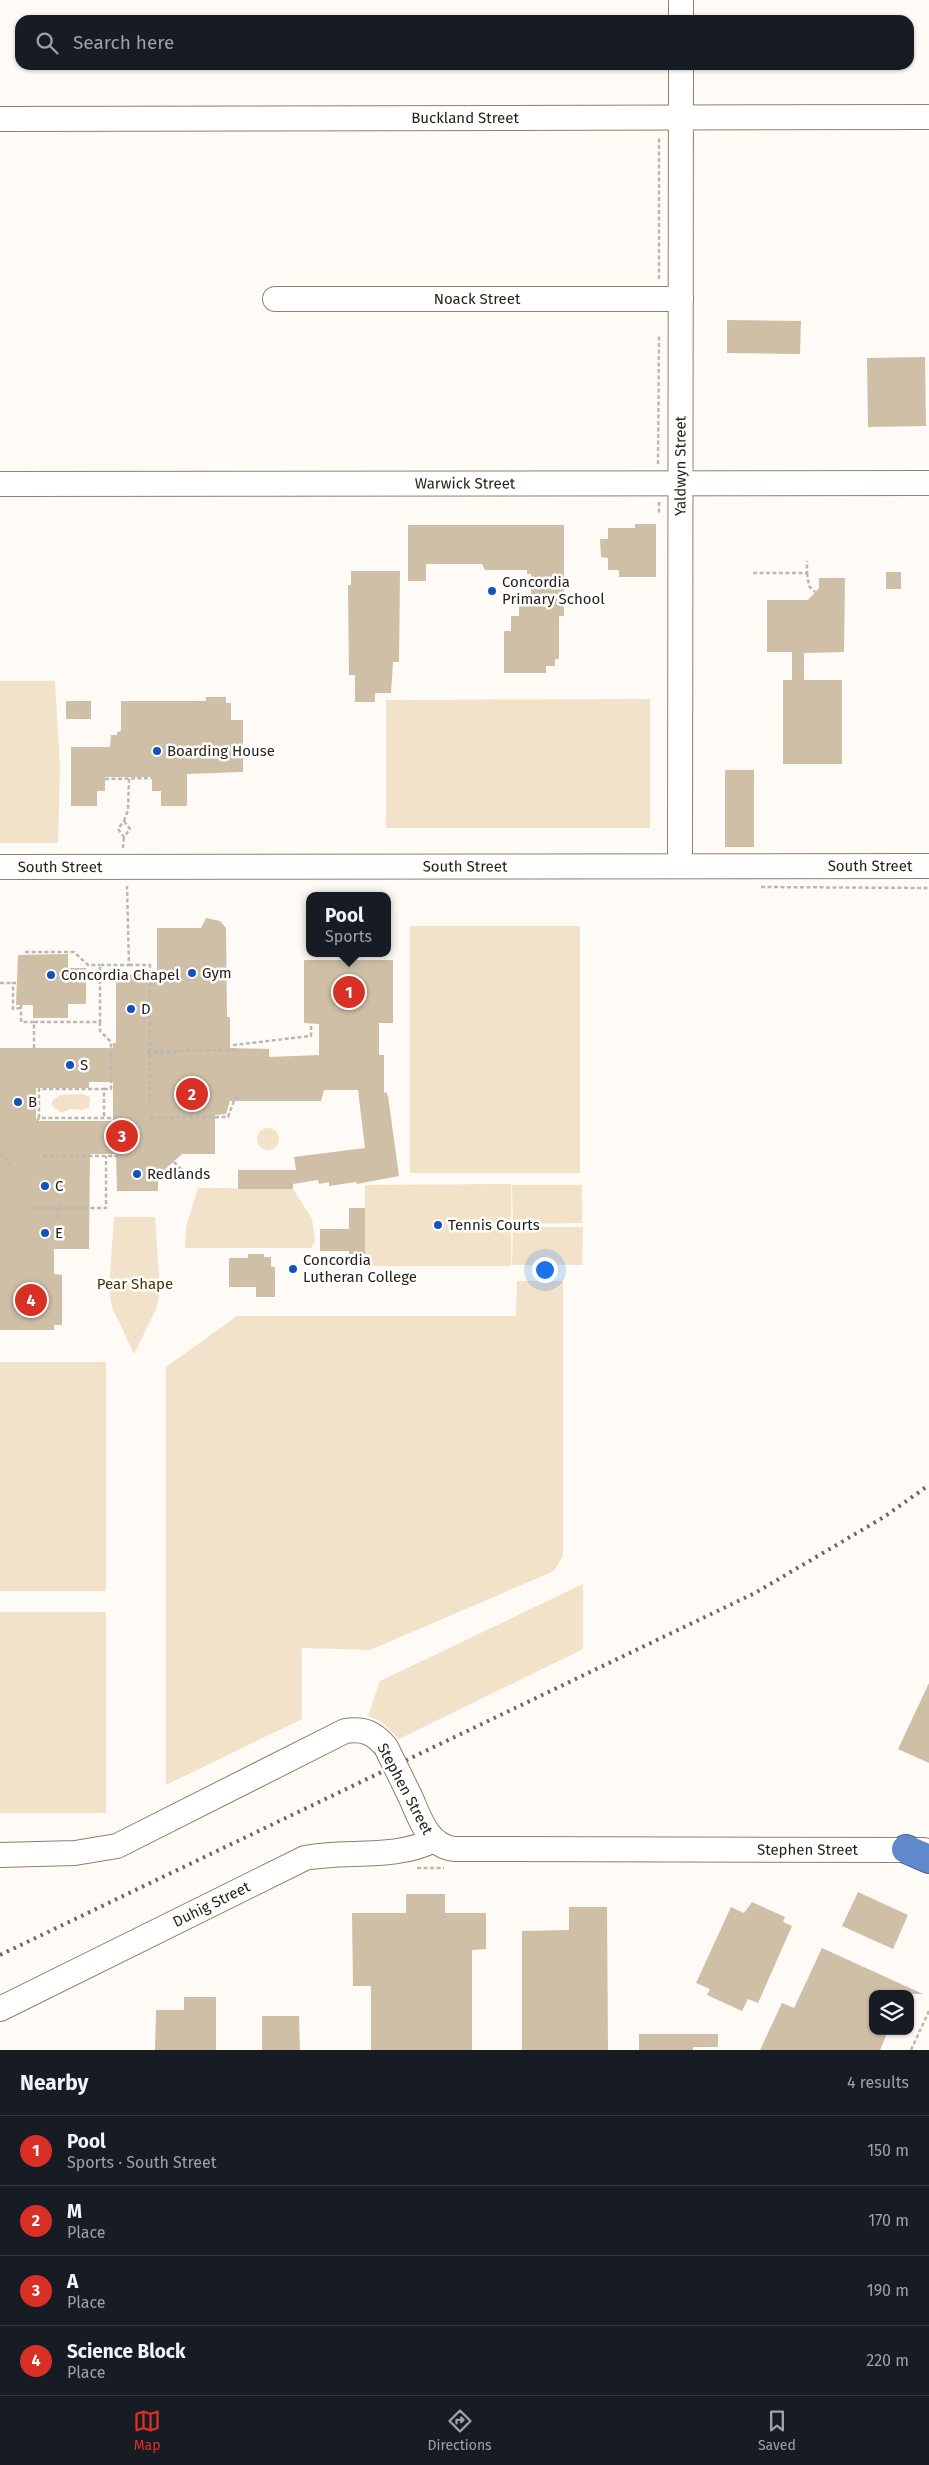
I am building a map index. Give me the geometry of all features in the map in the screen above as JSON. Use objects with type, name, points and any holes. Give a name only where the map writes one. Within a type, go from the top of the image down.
[{"type":"street","points":[[681,0],[681,15]]},
{"type":"street","name":"Yaldwyn Street","points":[[680,866],[682,70]]},
{"type":"street","name":"Buckland Street","points":[[0,119],[929,117]]},
{"type":"street","name":"Noack Street","points":[[275,299],[681,299]]},
{"type":"street","name":"Warwick Street","points":[[0,484],[929,483]]},
{"type":"street","name":"South Street","points":[[0,867],[929,866]]},
{"type":"street","name":"Stephen Street","points":[[0,1855],[75,1853],[117,1846],[345,1731],[356,1729],[367,1731],[376,1736],[386,1747],[424,1827],[434,1840],[446,1848],[463,1850],[921,1853]]},
{"type":"street","name":"Duhig Street","points":[[0,2009],[305,1858],[326,1854],[404,1851],[420,1847],[434,1840]]},
{"type":"path","points":[[807,560],[809,586],[815,592]]},
{"type":"path","points":[[753,573],[807,573]]},
{"type":"path","points":[[124,837],[118,829],[124,821],[128,810],[129,778]]},
{"type":"path","points":[[105,779],[152,778]]},
{"type":"path","points":[[123,844],[124,837],[130,829],[124,821]]},
{"type":"path","points":[[128,886],[129,965]]},
{"type":"path","points":[[25,952],[74,952],[88,965],[150,965],[150,1106]]},
{"type":"path","points":[[100,965],[100,1031],[111,1042],[111,1089],[39,1089],[38,1119],[117,1118]]},
{"type":"path","points":[[0,983],[14,983],[13,1008],[21,1007],[21,1022],[100,1022]]},
{"type":"path","points":[[34,1022],[34,1048]]},
{"type":"path","points":[[149,1052],[174,1053],[175,1050],[234,1050],[234,1045],[311,1036],[311,1024]]},
{"type":"path","points":[[104,1089],[104,1118]]},
{"type":"path","points":[[150,1118],[228,1118],[235,1098],[239,1098]]},
{"type":"path","points":[[0,1153],[11,1164]]},
{"type":"path","points":[[43,1156],[120,1156]]},
{"type":"path","points":[[32,1208],[106,1208],[106,1156]]},
{"type":"path","points":[[174,1162],[189,1177]]},
{"type":"path","points":[[58,1208],[58,1218]]},
{"type":"path","points":[[911,2050],[929,2011]]},
{"type":"green space","points":[[0,681],[55,681],[60,767],[58,843],[0,843]]},
{"type":"green space","points":[[650,699],[650,828],[386,828],[386,700]]},
{"type":"green space","points":[[410,926],[580,926],[580,1173],[410,1173]]},
{"type":"green space","points":[[82,1094],[90,1097],[89,1108],[81,1110],[70,1109],[62,1113],[52,1106],[52,1101],[60,1095]]},
{"type":"green space","points":[[268,1128],[276,1131],[279,1139],[276,1147],[268,1150],[260,1147],[257,1139],[260,1131]]},
{"type":"green space","name":"Tennis Courts","points":[[511,1184],[511,1266],[365,1266],[365,1185]]},
{"type":"green space","points":[[512,1185],[582,1185],[582,1223],[513,1224]]},
{"type":"green space","points":[[198,1188],[293,1189],[312,1219],[315,1241],[311,1248],[185,1248],[186,1227]]},
{"type":"green space","name":"Pear Shape","points":[[114,1217],[155,1217],[160,1290],[157,1307],[134,1354],[112,1307],[109,1290]]},
{"type":"green space","points":[[513,1227],[583,1227],[582,1265],[512,1265]]},
{"type":"green space","points":[[517,1281],[563,1281],[563,1556],[554,1571],[370,1650],[302,1648],[302,1719],[166,1785],[166,1367],[237,1316],[516,1316]]},
{"type":"green space","points":[[0,1362],[106,1362],[106,1591],[0,1591]]},
{"type":"green space","points":[[583,1584],[583,1649],[399,1739],[382,1722],[368,1716],[380,1681]]},
{"type":"green space","points":[[0,1612],[106,1612],[106,1813],[0,1813]]},
{"type":"building","points":[[727,320],[801,321],[800,354],[727,353]]},
{"type":"building","points":[[925,357],[926,426],[868,427],[867,358]]},
{"type":"building","points":[[635,524],[656,524],[656,577],[619,577],[619,570],[608,570],[608,558],[601,557],[600,539],[608,539],[608,528],[635,528]]},
{"type":"building","points":[[408,525],[564,525],[564,616],[559,616],[559,659],[555,659],[555,666],[546,666],[546,673],[504,673],[504,631],[511,631],[511,616],[519,616],[519,604],[531,604],[531,574],[527,574],[527,570],[485,570],[482,564],[426,564],[426,581],[408,581]]},
{"type":"building","points":[[351,571],[400,571],[399,662],[393,662],[391,693],[375,693],[375,702],[355,702],[355,675],[349,675],[348,585],[351,585]]},
{"type":"building","points":[[886,572],[901,572],[901,589],[886,589]]},
{"type":"building","points":[[819,578],[845,578],[844,652],[804,653],[804,680],[842,680],[842,764],[783,764],[783,680],[792,680],[792,652],[767,652],[767,600],[808,600],[819,588]]},
{"type":"building","name":"Boarding House","points":[[206,697],[226,697],[226,703],[231,703],[231,720],[243,720],[243,772],[187,774],[187,806],[161,806],[161,791],[152,791],[152,777],[105,777],[105,791],[97,791],[97,806],[71,806],[71,747],[110,747],[111,735],[117,735],[117,732],[121,731],[121,701],[206,701]]},
{"type":"building","points":[[66,701],[91,701],[91,719],[66,719]]},
{"type":"building","points":[[725,770],[754,770],[754,847],[725,847]]},
{"type":"building","points":[[206,918],[220,921],[226,928],[227,1017],[230,1017],[230,1048],[269,1049],[269,1057],[319,1055],[319,1024],[304,1023],[304,960],[393,960],[393,1023],[379,1023],[379,1055],[384,1055],[384,1093],[386,1092],[388,1096],[399,1176],[357,1184],[356,1182],[329,1186],[329,1182],[319,1184],[318,1180],[293,1184],[293,1189],[238,1189],[238,1170],[296,1170],[294,1157],[365,1148],[358,1090],[324,1090],[321,1101],[230,1101],[226,1114],[215,1115],[215,1154],[182,1154],[158,1176],[158,1191],[117,1191],[116,1154],[90,1154],[89,1249],[54,1249],[54,1274],[62,1275],[62,1325],[54,1325],[54,1330],[0,1330],[0,1048],[113,1048],[113,1043],[116,1043],[116,975],[157,974],[157,928],[201,928]],"holes":[[[89,1082],[113,1082],[113,1121],[36,1121],[36,1088],[89,1088]]]},
{"type":"building","name":"Concordia Chapel","points":[[68,954],[68,968],[86,968],[86,1004],[68,1004],[68,1018],[33,1018],[33,1005],[16,1005],[18,955]]},
{"type":"building","points":[[349,1208],[365,1208],[365,1254],[349,1254],[349,1251],[320,1251],[320,1229],[349,1229]]},
{"type":"building","points":[[248,1254],[264,1254],[264,1257],[271,1257],[271,1267],[275,1267],[275,1297],[256,1297],[256,1287],[229,1287],[229,1258],[248,1258]]},
{"type":"building","points":[[929,1683],[929,1763],[898,1749]]},
{"type":"building","points":[[858,1892],[908,1915],[893,1949],[842,1926]]},
{"type":"building","points":[[406,1894],[445,1894],[445,1913],[486,1913],[486,1949],[472,1950],[472,2050],[371,2050],[371,1986],[353,1986],[352,1913],[406,1913]]},
{"type":"building","points":[[752,1902],[785,1917],[783,1922],[792,1926],[758,2003],[748,1999],[742,2011],[707,1995],[710,1989],[696,1983],[731,1907],[744,1913]]},
{"type":"building","points":[[569,1907],[607,1907],[608,2050],[522,2050],[522,1931],[569,1930]]},
{"type":"building","points":[[822,1948],[923,1994],[914,1994],[914,1990],[869,1990],[869,2035],[886,2035],[880,2050],[760,2050],[782,2003],[794,2008]]},
{"type":"building","points":[[184,1997],[216,1997],[216,2050],[155,2050],[156,2010],[184,2010]]},
{"type":"building","points":[[262,2016],[299,2016],[300,2050],[262,2050]]},
{"type":"building","points":[[639,2034],[718,2034],[718,2047],[693,2047],[693,2050],[639,2050]]},
{"type":"railway","points":[[0,1955],[755,1593],[884,1517],[929,1485]]},
{"type":"place","name":"Concordia Primary School","points":[[492,591]]},
{"type":"place","name":"Boarding House","points":[[157,751]]},
{"type":"place","name":"Gym","points":[[192,973]]},
{"type":"place","name":"Concordia Chapel","points":[[51,975]]},
{"type":"place","name":"Pool","points":[[349,992]]},
{"type":"place","name":"D","points":[[131,1009]]},
{"type":"place","name":"S","points":[[70,1065]]},
{"type":"place","name":"M","points":[[192,1094]]},
{"type":"place","name":"B","points":[[18,1102]]},
{"type":"place","name":"A","points":[[122,1136]]},
{"type":"place","name":"Redlands","points":[[137,1174]]},
{"type":"place","name":"C","points":[[45,1186]]},
{"type":"place","name":"Tennis Courts","points":[[438,1225]]},
{"type":"place","name":"E","points":[[45,1233]]},
{"type":"place","name":"Concordia Lutheran College","points":[[293,1269]]},
{"type":"place","name":"Science Block","points":[[31,1300]]}]
